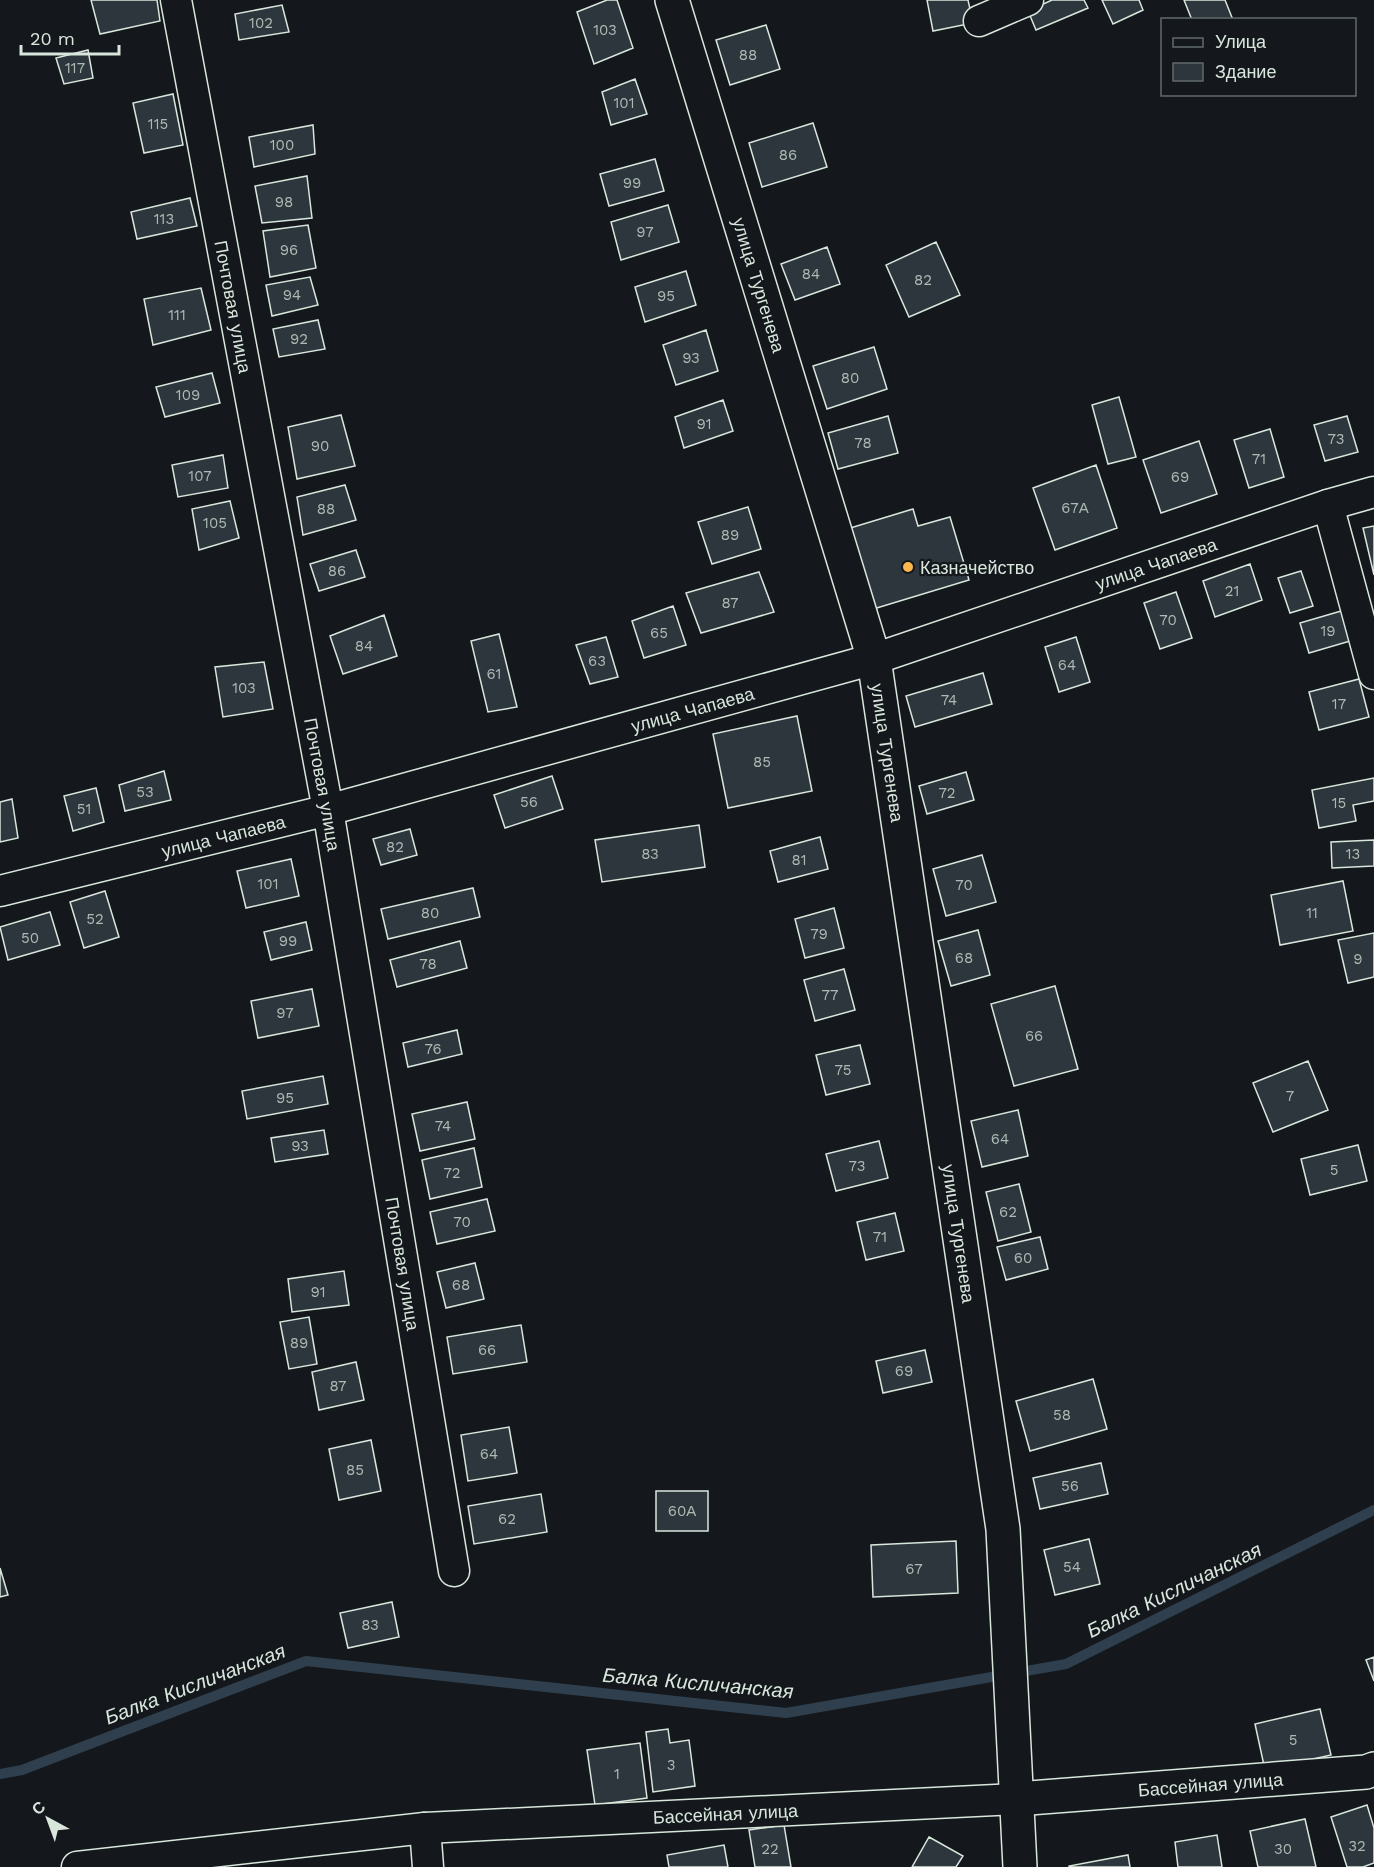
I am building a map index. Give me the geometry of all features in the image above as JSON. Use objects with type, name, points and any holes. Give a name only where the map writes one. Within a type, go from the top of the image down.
[{"type":"main road","name":"улица Тургенева","points":[[672,0],[874,658],[1003,1529],[1016,1798]]},
{"type":"main road","name":"Бассейная улица","points":[[1016,1798],[1366,1772],[1374,1769]]},
{"type":"main road","points":[[1016,1798],[1020,1867]]},
{"type":"street","name":"Почтовая улица","points":[[176,0],[328,810],[454,1571]]},
{"type":"street","points":[[979,21],[1028,0]]},
{"type":"street","name":"улица Чапаева","points":[[0,891],[328,810],[874,658],[1328,505],[1374,492]]},
{"type":"street","points":[[1328,505],[1374,674]]},
{"type":"street","name":"Бассейная улица","points":[[77,1867],[425,1828],[1016,1798]]},
{"type":"street","points":[[425,1828],[428,1867]]},
{"type":"building","points":[[91,0],[157,0],[160,21],[100,34]]},
{"type":"building","points":[[607,0],[617,0],[633,48],[594,64],[577,12]]},
{"type":"building","points":[[927,0],[968,0],[973,23],[933,31]]},
{"type":"building","points":[[1052,0],[1084,0],[1088,8],[1036,30],[1028,11]]},
{"type":"building","points":[[1102,0],[1139,0],[1143,10],[1113,24]]},
{"type":"building","points":[[1184,0],[1225,0],[1232,18],[1191,18]]},
{"type":"building","points":[[282,5],[289,32],[239,40],[235,14]]},
{"type":"building","points":[[766,25],[780,69],[730,85],[716,40]]},
{"type":"building","points":[[88,50],[93,78],[64,84],[56,58]]},
{"type":"building","points":[[635,79],[647,114],[611,125],[602,92]]},
{"type":"building","points":[[173,94],[183,145],[144,153],[133,103]]},
{"type":"building","points":[[813,123],[827,167],[762,187],[749,143]]},
{"type":"building","points":[[313,125],[315,154],[254,167],[249,137]]},
{"type":"building","points":[[655,159],[664,191],[609,206],[600,174]]},
{"type":"building","points":[[307,176],[312,218],[262,223],[255,186]]},
{"type":"building","points":[[190,198],[197,226],[137,239],[131,212]]},
{"type":"building","points":[[668,205],[679,242],[621,260],[611,222]]},
{"type":"building","points":[[308,225],[316,268],[270,277],[263,231]]},
{"type":"building","points":[[936,242],[960,295],[909,317],[886,265]]},
{"type":"building","points":[[827,247],[840,284],[795,300],[781,264]]},
{"type":"building","points":[[686,271],[696,305],[645,322],[635,287]]},
{"type":"building","points":[[310,277],[318,305],[272,316],[266,285]]},
{"type":"building","points":[[201,288],[211,330],[153,345],[144,299]]},
{"type":"building","points":[[318,320],[325,349],[279,357],[273,329]]},
{"type":"building","points":[[706,330],[718,371],[676,385],[663,345]]},
{"type":"building","points":[[874,347],[887,389],[827,409],[813,366]]},
{"type":"building","points":[[212,373],[220,403],[165,417],[156,387]]},
{"type":"building","points":[[1119,397],[1136,457],[1108,464],[1092,405]]},
{"type":"building","points":[[723,400],[733,431],[684,448],[675,417]]},
{"type":"building","points":[[341,415],[355,466],[297,479],[288,427]]},
{"type":"building","points":[[888,416],[898,453],[838,469],[828,433]]},
{"type":"building","points":[[1347,416],[1358,452],[1325,461],[1314,425]]},
{"type":"building","points":[[1270,429],[1284,477],[1249,488],[1234,440]]},
{"type":"building","points":[[1199,441],[1217,494],[1161,513],[1143,460]]},
{"type":"building","points":[[223,455],[228,488],[178,497],[172,465]]},
{"type":"building","points":[[1096,465],[1117,528],[1055,550],[1033,488]]},
{"type":"building","points":[[345,485],[356,520],[303,535],[297,497]]},
{"type":"building","points":[[230,501],[239,538],[199,550],[192,509]]},
{"type":"building","points":[[748,507],[761,549],[712,564],[698,522]]},
{"type":"building","points":[[913,509],[918,526],[950,517],[969,580],[870,610],[847,529]]},
{"type":"building","points":[[1374,526],[1374,575],[1363,528]]},
{"type":"building","points":[[356,550],[365,577],[319,591],[310,564]]},
{"type":"building","points":[[1250,564],[1262,600],[1215,617],[1203,581]]},
{"type":"building","points":[[1301,571],[1313,606],[1290,613],[1278,578]]},
{"type":"building","points":[[759,572],[774,612],[701,633],[686,593]]},
{"type":"building","points":[[1176,592],[1192,638],[1160,649],[1144,603]]},
{"type":"building","points":[[673,606],[686,645],[644,658],[632,621]]},
{"type":"building","points":[[1348,609],[1357,639],[1309,653],[1300,623]]},
{"type":"building","points":[[384,615],[397,656],[343,674],[330,636]]},
{"type":"building","points":[[499,634],[517,707],[488,712],[471,641]]},
{"type":"building","points":[[606,637],[618,677],[590,684],[576,645]]},
{"type":"building","points":[[1076,637],[1090,682],[1059,692],[1045,647]]},
{"type":"building","points":[[264,662],[273,709],[223,717],[215,667]]},
{"type":"building","points":[[983,673],[992,704],[915,727],[906,696]]},
{"type":"building","points":[[1359,679],[1369,717],[1319,730],[1309,692]]},
{"type":"building","points":[[797,716],[812,791],[728,808],[713,734]]},
{"type":"building","points":[[164,771],[171,800],[125,811],[119,785]]},
{"type":"building","points":[[966,772],[974,800],[927,814],[919,786]]},
{"type":"building","points":[[552,776],[563,809],[505,828],[494,795]]},
{"type":"building","points":[[1374,778],[1374,801],[1353,805],[1356,821],[1319,828],[1312,790]]},
{"type":"building","points":[[96,788],[104,822],[73,831],[64,796]]},
{"type":"building","points":[[12,799],[18,838],[0,842],[0,802]]},
{"type":"building","points":[[699,825],[705,867],[602,882],[595,840]]},
{"type":"building","points":[[410,829],[417,855],[381,865],[373,839]]},
{"type":"building","points":[[820,837],[828,869],[778,882],[770,851]]},
{"type":"building","points":[[1374,840],[1374,866],[1332,868],[1331,842]]},
{"type":"building","points":[[982,855],[996,902],[946,916],[933,869]]},
{"type":"building","points":[[291,859],[299,896],[246,908],[237,871]]},
{"type":"building","points":[[1343,881],[1353,931],[1280,945],[1271,895]]},
{"type":"building","points":[[473,888],[480,917],[388,939],[381,909]]},
{"type":"building","points":[[105,891],[119,937],[84,948],[70,902]]},
{"type":"building","points":[[834,908],[844,948],[805,958],[795,919]]},
{"type":"building","points":[[50,912],[60,945],[8,960],[0,927]]},
{"type":"building","points":[[306,922],[312,950],[271,960],[264,932]]},
{"type":"building","points":[[978,930],[990,975],[951,986],[938,941]]},
{"type":"building","points":[[1374,933],[1374,977],[1348,983],[1338,940]]},
{"type":"building","points":[[460,941],[467,968],[397,987],[390,960]]},
{"type":"building","points":[[844,969],[855,1010],[815,1021],[804,980]]},
{"type":"building","points":[[1055,986],[1078,1069],[1014,1086],[991,1004]]},
{"type":"building","points":[[312,989],[319,1026],[258,1038],[251,1001]]},
{"type":"building","points":[[457,1030],[462,1054],[408,1067],[403,1043]]},
{"type":"building","points":[[860,1045],[870,1084],[826,1095],[816,1055]]},
{"type":"building","points":[[1308,1061],[1328,1110],[1273,1132],[1253,1083]]},
{"type":"building","points":[[323,1076],[328,1104],[247,1119],[242,1091]]},
{"type":"building","points":[[467,1102],[475,1139],[420,1151],[412,1114]]},
{"type":"building","points":[[1018,1110],[1028,1156],[982,1167],[971,1121]]},
{"type":"building","points":[[324,1130],[328,1154],[275,1162],[271,1138]]},
{"type":"building","points":[[879,1141],[888,1178],[836,1191],[826,1154]]},
{"type":"building","points":[[1358,1145],[1367,1181],[1310,1195],[1301,1159]]},
{"type":"building","points":[[474,1148],[482,1187],[430,1199],[422,1160]]},
{"type":"building","points":[[1019,1184],[1031,1232],[998,1241],[986,1192]]},
{"type":"building","points":[[487,1199],[495,1231],[437,1244],[430,1212]]},
{"type":"building","points":[[895,1213],[904,1251],[866,1260],[857,1222]]},
{"type":"building","points":[[1040,1237],[1048,1269],[1006,1280],[997,1247]]},
{"type":"building","points":[[475,1263],[484,1299],[446,1308],[437,1272]]},
{"type":"building","points":[[344,1271],[349,1305],[292,1312],[288,1279]]},
{"type":"building","points":[[309,1317],[317,1364],[289,1369],[280,1322]]},
{"type":"building","points":[[521,1325],[527,1362],[453,1374],[447,1337]]},
{"type":"building","points":[[925,1350],[932,1382],[883,1393],[876,1361]]},
{"type":"building","points":[[356,1362],[364,1400],[319,1410],[312,1372]]},
{"type":"building","points":[[1093,1379],[1107,1429],[1030,1451],[1016,1401]]},
{"type":"building","points":[[509,1427],[517,1473],[468,1481],[461,1435]]},
{"type":"building","points":[[371,1440],[381,1491],[339,1500],[329,1449]]},
{"type":"building","points":[[1101,1463],[1108,1494],[1040,1509],[1033,1478]]},
{"type":"building","points":[[656,1491],[708,1491],[708,1531],[656,1531]]},
{"type":"building","points":[[541,1494],[547,1532],[474,1544],[468,1506]]},
{"type":"building","points":[[1089,1539],[1100,1584],[1055,1595],[1044,1550]]},
{"type":"building","points":[[956,1541],[958,1593],[873,1597],[871,1545]]},
{"type":"building","points":[[0,1568],[8,1595],[0,1597]]},
{"type":"building","points":[[392,1602],[399,1637],[348,1648],[340,1613]]},
{"type":"building","points":[[1374,1657],[1374,1681],[1366,1660]]},
{"type":"building","points":[[1320,1709],[1331,1755],[1265,1770],[1255,1724]]},
{"type":"building","points":[[668,1729],[670,1743],[689,1740],[695,1786],[653,1792],[646,1732]]},
{"type":"building","points":[[640,1743],[647,1798],[595,1805],[587,1750]]},
{"type":"building","points":[[1367,1805],[1374,1828],[1374,1863],[1363,1867],[1347,1867],[1331,1817]]},
{"type":"building","points":[[1305,1819],[1316,1867],[1258,1867],[1250,1831]]},
{"type":"building","points":[[784,1825],[791,1867],[755,1867],[749,1830]]},
{"type":"building","points":[[1217,1835],[1222,1867],[1178,1867],[1175,1842]]},
{"type":"building","points":[[929,1837],[963,1856],[956,1867],[912,1867]]},
{"type":"building","points":[[724,1845],[728,1867],[669,1867],[667,1855]]},
{"type":"building","points":[[1128,1855],[1130,1867],[1069,1867],[1069,1866]]},
{"type":"waterway","name":"Балка Кисличанская","points":[[0,1774],[22,1770],[306,1661],[786,1713],[1066,1664],[1374,1510]]},
{"type":"place","name":"Казначейство","points":[[908,567]]}]
